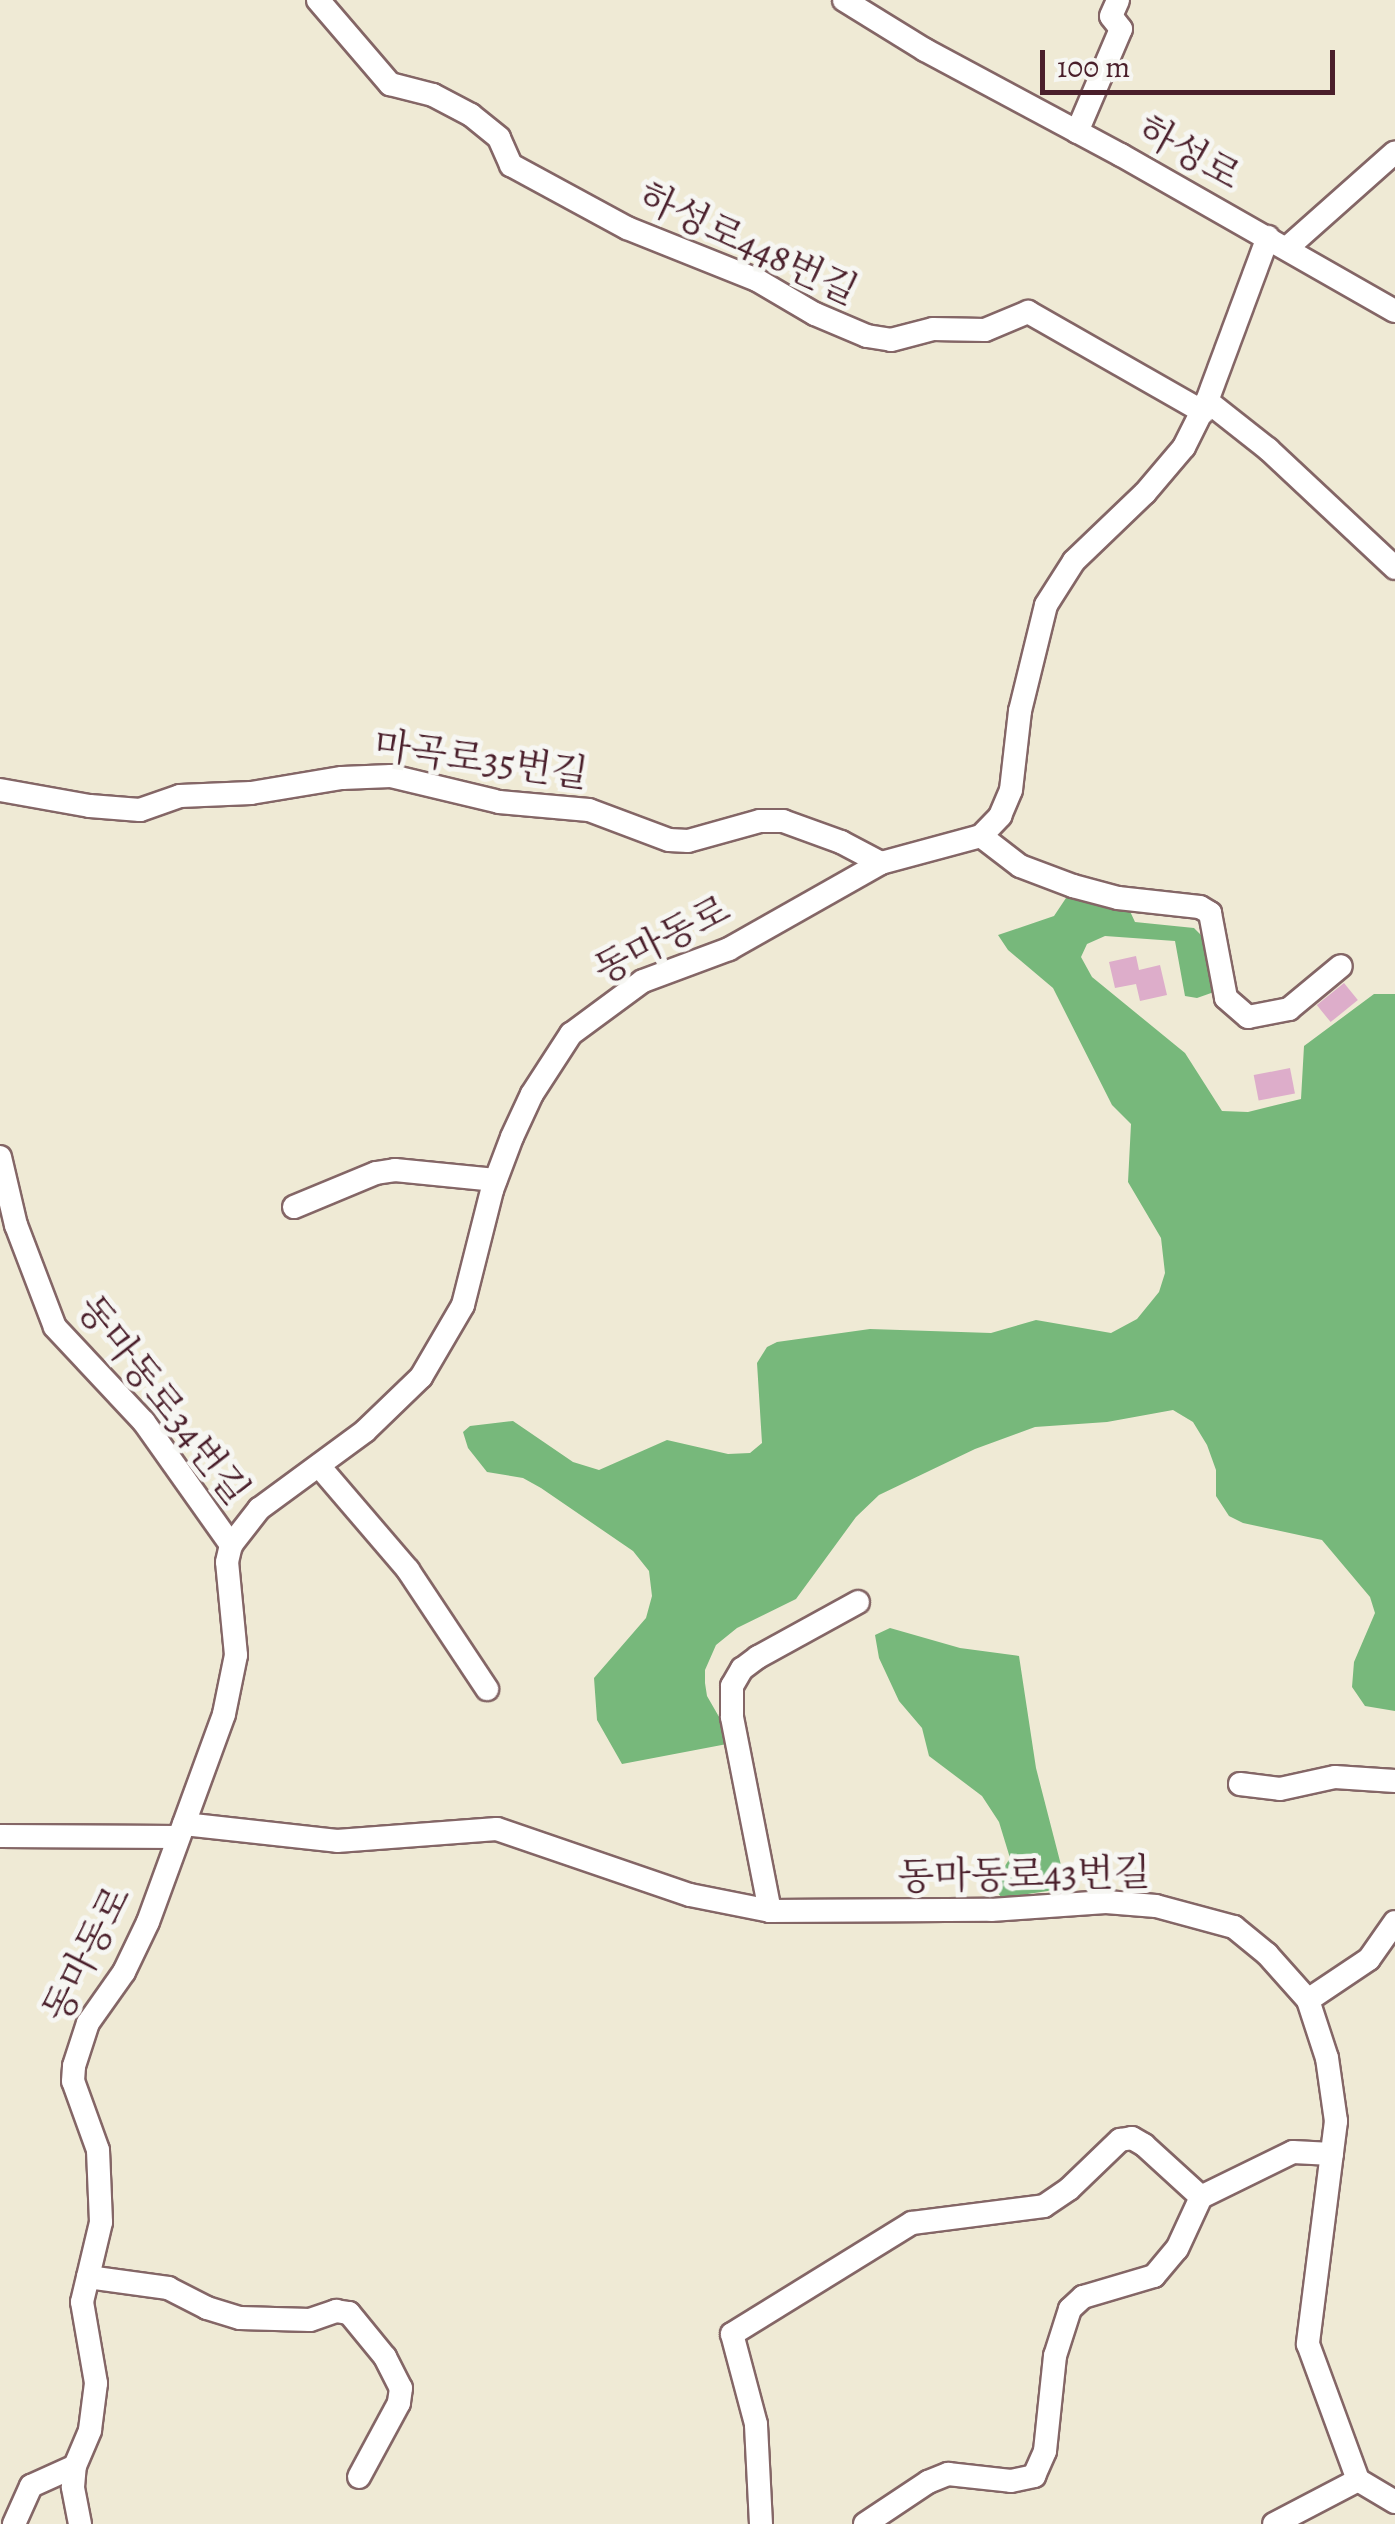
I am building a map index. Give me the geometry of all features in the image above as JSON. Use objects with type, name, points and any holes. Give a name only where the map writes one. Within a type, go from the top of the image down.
[{"type":"street","name":"하성로448번길","points":[[318,0],[390,84],[433,94],[471,115],[499,138],[510,165],[627,228],[740,272],[815,314],[868,336],[891,340],[933,329],[985,330],[1028,312],[1205,406],[1268,448],[1395,568]]},
{"type":"street","name":"하성로","points":[[844,0],[925,50],[1278,242],[1395,311]]},
{"type":"street","points":[[1077,132],[1120,29],[1111,16],[1118,0]]},
{"type":"street","points":[[880,863],[981,836],[1000,816],[1012,790],[1030,658],[1051,596],[1074,561],[1166,469],[1205,406],[1278,242],[1395,152]]},
{"type":"street","name":"마곡로35번길","points":[[0,790],[90,806],[140,810],[180,796],[251,793],[342,778],[391,776],[499,802],[590,810],[669,840],[688,842],[760,822],[783,821],[841,842],[880,863]]},
{"type":"street","points":[[981,836],[1020,866],[1072,886],[1118,898],[1200,907],[1210,913],[1226,998],[1248,1017],[1289,1009],[1341,966]]},
{"type":"street","name":"동마동로","points":[[80,2524],[73,2487],[74,2466],[90,2430],[96,2384],[83,2314],[88,2277],[100,2237],[98,2150],[72,2081],[74,2066],[88,2023],[142,1936],[233,1683],[236,1631],[227,1562],[231,1545],[259,1509],[320,1466],[421,1377],[449,1334],[473,1278],[496,1180],[532,1094],[554,1056],[590,1016],[643,980],[729,950],[880,863]]},
{"type":"street","name":"동마동로34번길","points":[[0,1156],[11,1238],[55,1328],[144,1422],[231,1545]]},
{"type":"street","points":[[294,1207],[376,1173],[422,1170],[496,1180]]},
{"type":"street","points":[[320,1466],[408,1570],[487,1689]]},
{"type":"street","points":[[770,1910],[732,1717],[732,1686],[758,1657],[858,1602]]},
{"type":"street","points":[[1240,1784],[1280,1789],[1334,1778],[1395,1781]]},
{"type":"street","name":"동마동로43번길","points":[[181,1831],[336,1841],[497,1829],[690,1895],[770,1910],[991,1910],[1106,1902],[1156,1906],[1234,1927],[1267,1954],[1308,2000],[1334,2094],[1332,2154],[1308,2344],[1340,2442],[1358,2480]]},
{"type":"street","name":"동마동로","points":[[0,1836],[181,1831]]},
{"type":"street","points":[[1308,2000],[1369,1958],[1395,1922]]},
{"type":"street","points":[[761,2524],[756,2424],[732,2334],[912,2224],[1044,2206],[1070,2189],[1120,2140],[1132,2138],[1144,2145],[1201,2197]]},
{"type":"street","points":[[865,2524],[928,2482],[948,2474],[1011,2481],[1034,2476],[1045,2451],[1055,2356],[1070,2310],[1083,2297],[1154,2276],[1177,2249],[1201,2197],[1293,2152],[1332,2154]]},
{"type":"street","points":[[88,2277],[168,2288],[240,2318],[310,2320],[336,2311],[348,2313],[385,2357],[401,2388],[398,2402],[359,2478]]},
{"type":"street","points":[[14,2524],[32,2486],[74,2466]]},
{"type":"street","points":[[1274,2524],[1358,2480],[1395,2502]]},
{"type":"green space","points":[[1068,895],[1128,907],[1135,922],[1194,928],[1205,939],[1214,992],[1197,998],[1185,996],[1175,941],[1105,936],[1087,944],[1081,957],[1092,977],[1185,1053],[1222,1111],[1248,1112],[1301,1099],[1304,1046],[1374,994],[1395,994],[1395,1711],[1365,1706],[1352,1687],[1354,1662],[1375,1613],[1370,1597],[1322,1540],[1243,1523],[1229,1516],[1216,1496],[1216,1470],[1207,1445],[1193,1422],[1173,1410],[1107,1422],[1035,1427],[975,1449],[879,1495],[856,1517],[796,1599],[737,1628],[716,1645],[705,1670],[705,1683],[707,1696],[726,1729],[727,1744],[622,1764],[597,1720],[594,1678],[646,1618],[652,1596],[649,1571],[633,1551],[541,1488],[523,1478],[487,1472],[468,1448],[463,1432],[470,1426],[513,1421],[573,1462],[599,1470],[667,1440],[728,1454],[750,1453],[762,1443],[757,1363],[767,1347],[777,1342],[870,1329],[991,1333],[1036,1320],[1111,1333],[1137,1319],[1159,1292],[1165,1273],[1161,1238],[1128,1182],[1131,1124],[1112,1105],[1053,988],[1008,950],[998,935],[1054,916]]},
{"type":"green space","points":[[890,1628],[960,1648],[1019,1656],[1036,1768],[1062,1869],[1061,1889],[1002,1898],[997,1892],[995,1882],[1010,1858],[999,1822],[982,1796],[929,1756],[922,1728],[899,1701],[879,1658],[875,1635]]},
{"type":"building","points":[[1136,956],[1139,970],[1160,965],[1167,995],[1140,1001],[1136,984],[1115,988],[1109,962]]},
{"type":"building","points":[[1344,983],[1358,1000],[1331,1022],[1317,1005]]},
{"type":"building","points":[[1290,1068],[1295,1094],[1259,1101],[1254,1075]]}]
